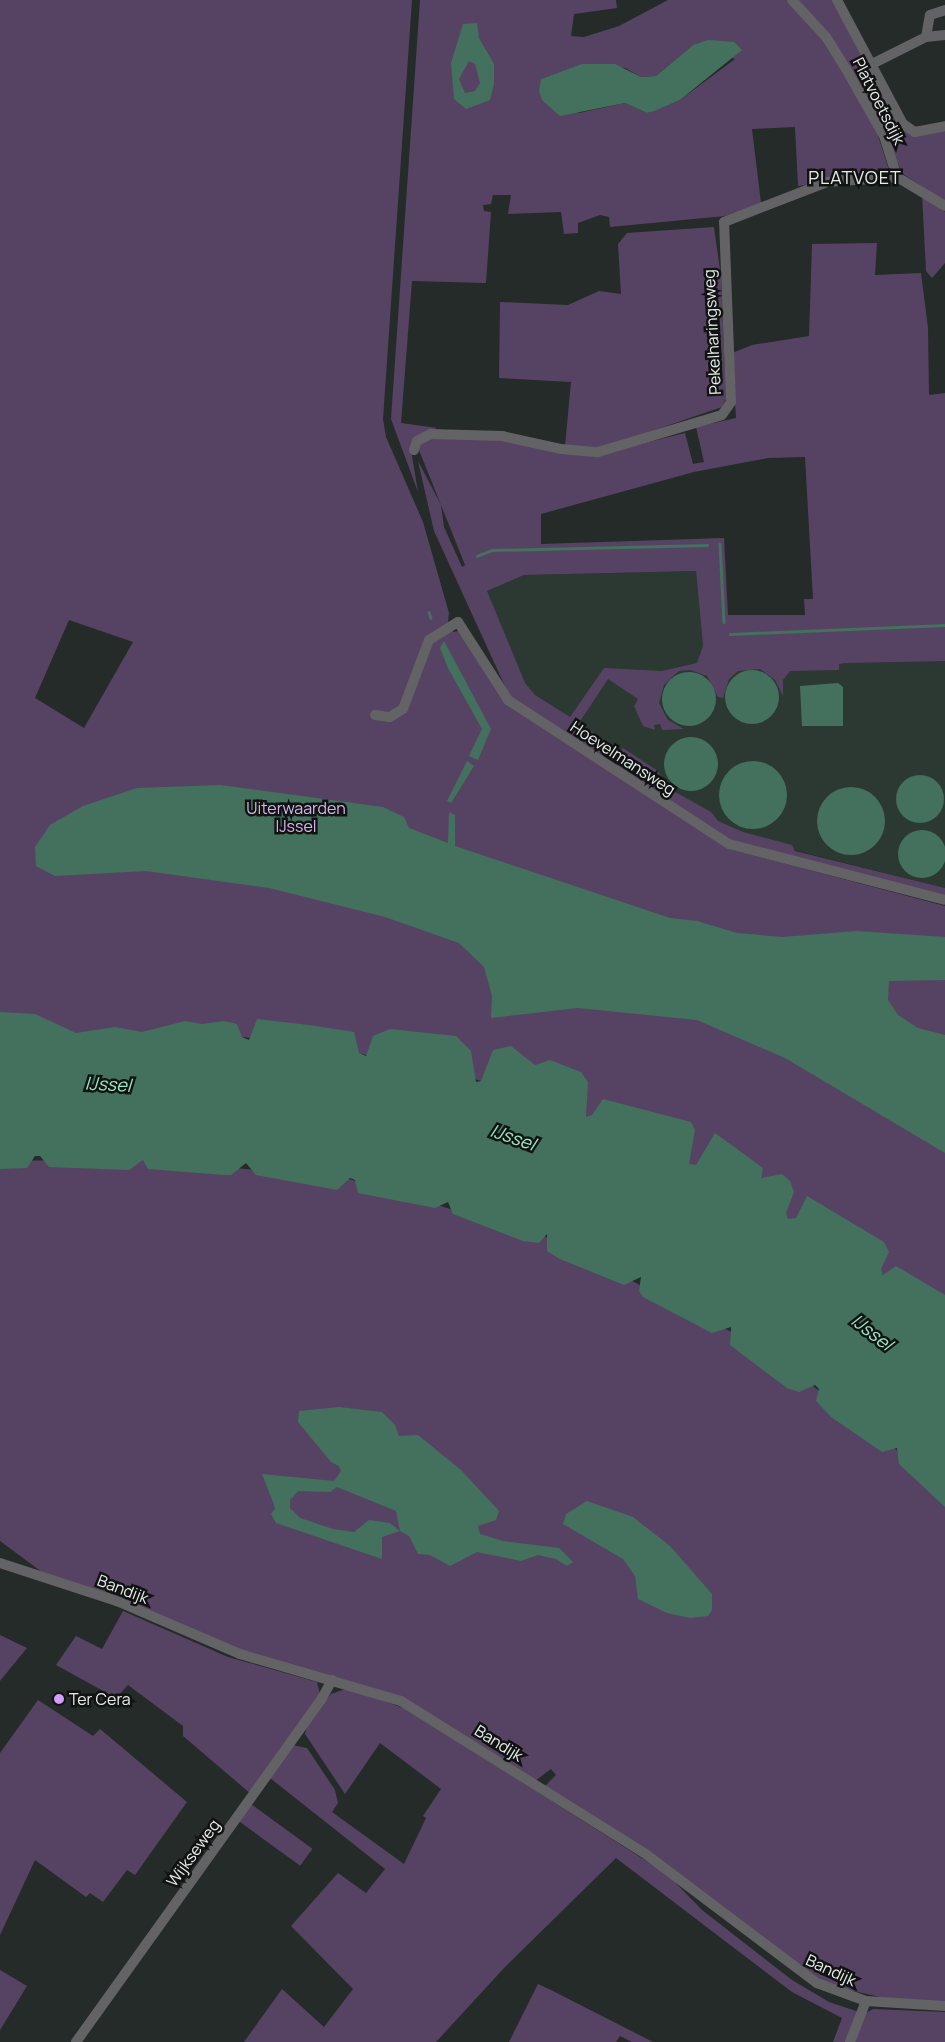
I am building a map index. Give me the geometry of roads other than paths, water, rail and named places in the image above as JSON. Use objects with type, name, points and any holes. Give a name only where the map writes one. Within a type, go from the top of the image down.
[{"type":"street","name":"Platvoetsdijk","points":[[792,0],[820,31],[846,69],[884,136],[898,177]]},
{"type":"street","points":[[837,0],[903,124],[915,132],[945,126]]},
{"type":"street","points":[[926,37],[930,15],[945,10]]},
{"type":"street","points":[[872,64],[926,37],[945,35]]},
{"type":"street","points":[[898,177],[945,206]]},
{"type":"street","name":"Pekelharingsweg","points":[[414,450],[417,441],[431,434],[502,436],[561,449],[598,452],[722,415],[731,402],[724,222],[828,182],[898,177]]},
{"type":"street","name":"Hoevelmansweg","points":[[375,715],[390,717],[403,710],[429,640],[458,622],[513,704],[729,844],[945,900]]},
{"type":"street","name":"Bandijk","points":[[0,1563],[119,1602],[240,1654],[401,1701],[655,1860],[794,1969],[836,1992],[866,2001],[945,2006]]},
{"type":"street","name":"Wijkseweg","points":[[76,2042],[321,1700],[332,1680]]},
{"type":"street","points":[[850,2042],[866,2001]]},
{"type":"water","points":[[477,23],[479,38],[494,64],[494,84],[490,100],[466,109],[454,99],[451,63],[463,24]],"holes":[[[469,61],[475,64],[480,83],[475,91],[465,93],[459,79]]]},
{"type":"water","points":[[708,40],[734,42],[742,50],[680,100],[654,111],[647,113],[625,103],[560,116],[542,100],[539,91],[541,79],[581,64],[615,64],[641,77],[656,76],[693,45]]},
{"type":"water","points":[[444,641],[491,729],[478,760],[469,756],[482,729],[448,668],[440,648]]},
{"type":"water","points":[[747,670],[757,670],[767,674],[775,682],[779,697],[775,712],[767,720],[757,724],[747,724],[737,720],[729,712],[725,702],[725,692],[729,682],[737,674]]},
{"type":"water","points":[[684,672],[694,672],[704,676],[712,684],[716,699],[712,714],[704,722],[694,726],[684,726],[674,722],[666,714],[662,704],[662,694],[666,684],[674,676]]},
{"type":"water","points":[[838,683],[843,687],[843,726],[802,726],[800,686]]},
{"type":"water","points":[[686,737],[696,737],[706,741],[714,749],[718,764],[714,779],[706,787],[696,791],[686,791],[676,787],[668,779],[664,769],[664,759],[668,749],[676,741]]},
{"type":"water","points":[[467,761],[474,766],[451,803],[447,801]]},
{"type":"water","points":[[746,761],[760,761],[772,766],[782,776],[787,788],[787,802],[782,814],[772,824],[760,829],[746,829],[734,824],[724,814],[719,802],[719,788],[724,776],[734,766]]},
{"type":"water","points":[[920,775],[929,777],[937,782],[942,790],[944,799],[942,808],[937,816],[929,821],[920,823],[911,821],[903,816],[898,808],[896,799],[898,790],[903,782],[911,777]]},
{"type":"water","points":[[220,785],[383,807],[404,817],[409,828],[448,843],[449,812],[455,815],[455,846],[670,918],[697,921],[737,933],[783,937],[856,931],[945,937],[945,980],[889,981],[888,1000],[898,1015],[918,1028],[945,1035],[945,1153],[785,1058],[697,1020],[578,1008],[491,1018],[492,996],[484,967],[459,943],[385,917],[269,888],[146,871],[55,876],[36,866],[35,847],[50,825],[83,806],[137,788]]},
{"type":"water","points":[[851,787],[864,789],[875,797],[883,808],[885,821],[883,834],[875,845],[864,853],[851,855],[838,853],[827,845],[819,834],[817,821],[819,808],[827,797],[838,789]]},
{"type":"water","points":[[922,830],[931,832],[939,837],[944,845],[946,854],[944,863],[939,871],[931,876],[922,878],[913,876],[905,871],[900,863],[898,854],[900,845],[905,837],[913,832]]},
{"type":"water","name":"IJssel","points":[[0,1012],[35,1014],[76,1033],[115,1027],[142,1032],[185,1021],[202,1024],[224,1021],[237,1024],[242,1037],[249,1040],[257,1019],[309,1025],[354,1032],[359,1053],[366,1056],[373,1036],[390,1029],[456,1036],[471,1051],[476,1082],[481,1081],[493,1050],[511,1046],[535,1065],[550,1060],[581,1072],[588,1082],[586,1117],[592,1115],[603,1099],[691,1122],[695,1130],[689,1164],[696,1165],[715,1133],[763,1168],[761,1178],[782,1174],[790,1181],[794,1192],[786,1213],[788,1219],[796,1218],[807,1196],[884,1242],[889,1252],[881,1269],[883,1275],[896,1266],[945,1295],[945,1507],[899,1464],[897,1448],[882,1452],[831,1417],[816,1401],[819,1389],[815,1385],[799,1392],[787,1388],[730,1345],[731,1327],[712,1333],[643,1297],[639,1291],[641,1277],[624,1285],[560,1259],[547,1251],[547,1234],[539,1243],[523,1241],[453,1214],[448,1202],[435,1208],[358,1193],[355,1180],[350,1178],[337,1190],[256,1175],[246,1163],[231,1175],[224,1175],[148,1169],[143,1160],[129,1170],[49,1167],[40,1156],[35,1156],[27,1168],[0,1169]]},
{"type":"water","points":[[339,1407],[382,1412],[395,1425],[399,1436],[418,1435],[461,1470],[499,1511],[496,1520],[478,1526],[480,1534],[503,1541],[559,1548],[573,1562],[567,1566],[556,1559],[538,1555],[521,1561],[477,1552],[450,1566],[430,1555],[418,1554],[409,1536],[400,1531],[382,1537],[382,1559],[276,1523],[271,1514],[275,1509],[273,1502],[262,1474],[334,1481],[341,1471],[339,1466],[331,1462],[298,1422],[299,1411]],"holes":[[[337,1487],[396,1511],[400,1531],[390,1523],[369,1520],[354,1532],[333,1529],[300,1518],[290,1508],[290,1500],[298,1491],[330,1492]]]},
{"type":"water","points":[[587,1501],[633,1517],[670,1546],[712,1594],[712,1610],[708,1616],[690,1618],[667,1613],[638,1599],[635,1576],[623,1559],[563,1524],[566,1514]]},
{"type":"waterway","points":[[720,544],[724,622]]},
{"type":"waterway","points":[[477,556],[492,550],[707,545]]},
{"type":"waterway","points":[[429,612],[431,618]]},
{"type":"waterway","points":[[730,634],[945,625]]},
{"type":"place","name":"Ter Cera","points":[[59,1699]]},
{"type":"district","name":"PLATVOET","points":[[855,177]]},
{"type":"park label","name":"Uiterwaarden IJssel","points":[[296,817]]}]
